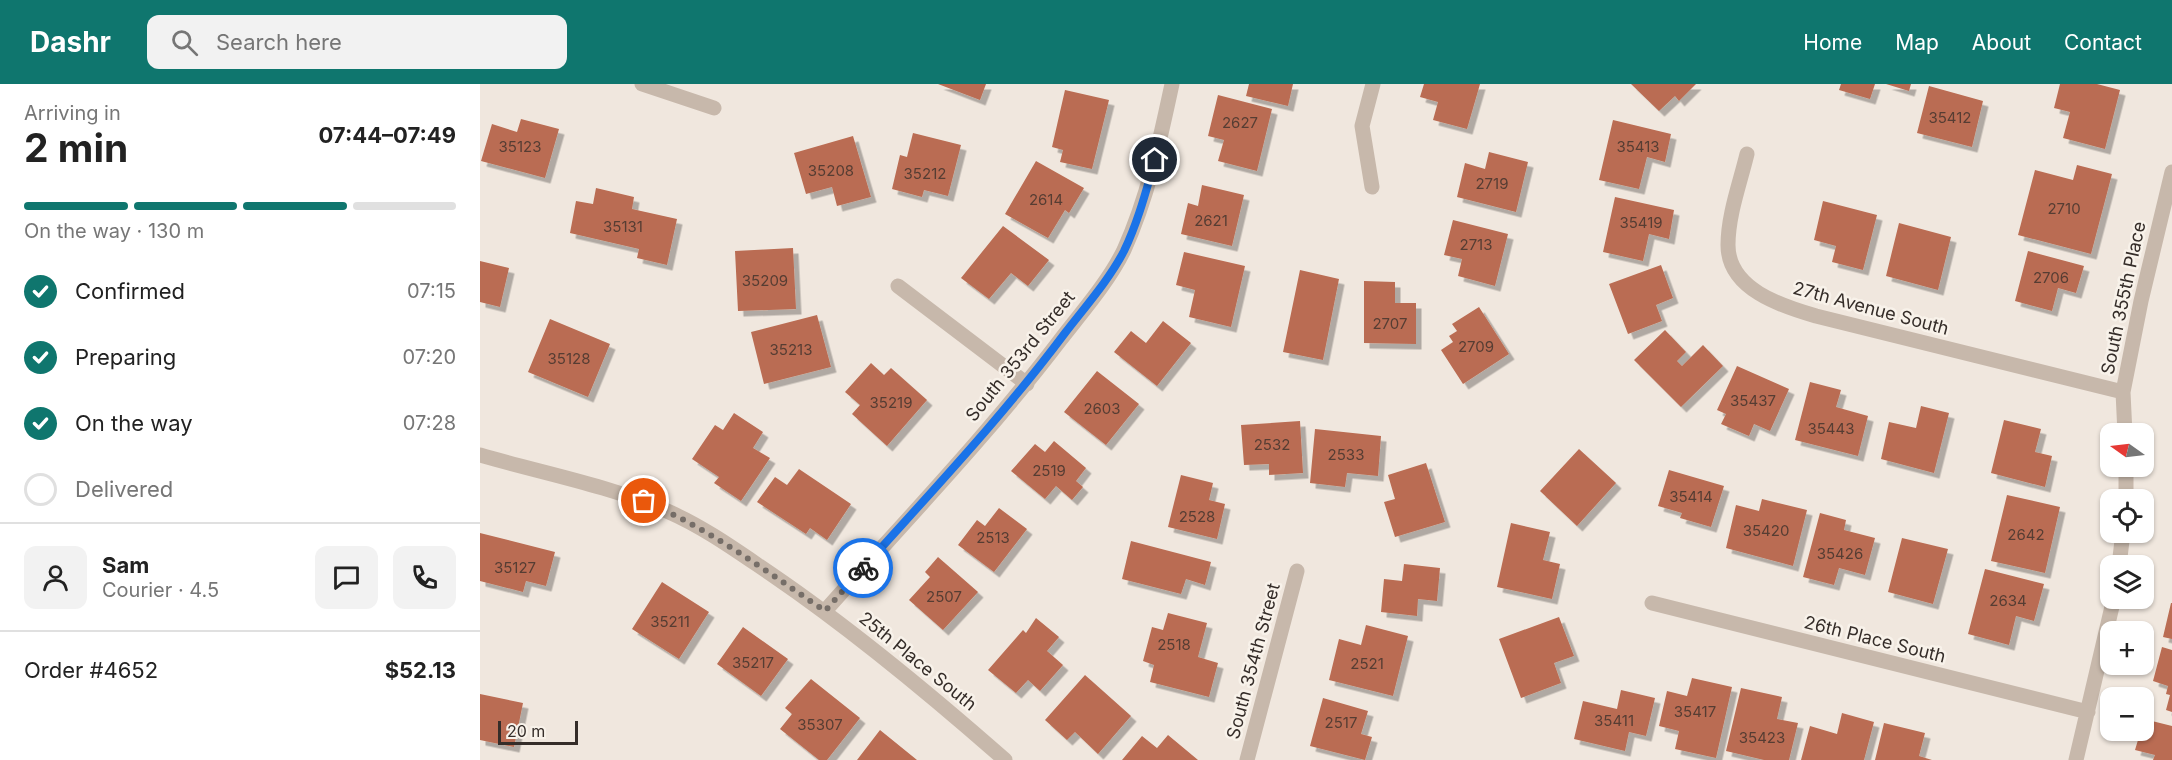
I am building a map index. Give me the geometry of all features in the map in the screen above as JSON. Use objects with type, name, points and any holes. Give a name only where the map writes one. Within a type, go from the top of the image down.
[{"type":"street","points":[[642,84],[714,108]]},
{"type":"street","name":"South 353rd Street","points":[[825,611],[1027,384],[1098,290],[1123,252],[1142,205],[1172,84]]},
{"type":"street","points":[[1372,187],[1362,126],[1373,84]]},
{"type":"street","name":"27th Avenue South","points":[[1748,154],[1731,220],[1728,247],[1729,257],[1740,277],[1761,295],[1787,307],[1816,316],[2123,392]]},
{"type":"street","name":"South 355th Place","points":[[2124,423],[2123,392],[2156,232],[2172,172]]},
{"type":"street","points":[[898,286],[1027,384]]},
{"type":"street","name":"25th Place South","points":[[480,455],[616,491],[661,508],[694,524],[825,611],[915,683],[1005,760]]},
{"type":"street","name":"South 354th Street","points":[[1247,760],[1297,571]]},
{"type":"street","name":"26th Place South","points":[[1652,603],[2088,712]]},
{"type":"street","points":[[2076,760],[2111,609]]},
{"type":"building","points":[[938,84],[986,84],[980,100]]},
{"type":"building","points":[[1249,84],[1293,84],[1288,106],[1246,96]]},
{"type":"building","points":[[1424,84],[1480,84],[1467,129],[1433,120],[1438,102],[1420,97]]},
{"type":"building","points":[[1631,84],[1696,84],[1679,101],[1675,96],[1659,111]]},
{"type":"building","points":[[1841,84],[1875,84],[1870,99],[1839,90]]},
{"type":"building","points":[[1886,84],[1911,84],[1909,91]]},
{"type":"building","points":[[2060,84],[2097,84],[2120,90],[2105,149],[2063,138],[2070,112],[2054,108]]},
{"type":"building","points":[[1929,86],[1983,101],[1972,147],[1917,133]]},
{"type":"building","points":[[1065,90],[1109,100],[1092,169],[1060,162],[1063,150],[1052,147]]},
{"type":"building","points":[[1218,95],[1272,109],[1257,171],[1218,161],[1224,140],[1208,136]]},
{"type":"building","points":[[521,119],[559,129],[545,178],[481,161],[492,124],[517,132]]},
{"type":"building","points":[[1613,120],[1671,134],[1665,162],[1647,157],[1639,189],[1599,180]]},
{"type":"building","points":[[913,133],[961,145],[948,196],[924,190],[922,197],[892,189],[900,155],[907,157]]},
{"type":"building","points":[[853,136],[871,197],[837,206],[832,187],[806,194],[794,153]]},
{"type":"building","points":[[1489,152],[1528,162],[1516,212],[1457,197],[1465,163],[1485,169]]},
{"type":"building","points":[[1036,161],[1084,188],[1069,213],[1065,210],[1048,238],[1005,214]]},
{"type":"building","points":[[2077,165],[2112,174],[2091,254],[2018,235],[2035,170],[2073,180]]},
{"type":"building","points":[[1202,185],[1244,195],[1232,246],[1181,234],[1188,203],[1198,206]]},
{"type":"building","points":[[596,188],[634,197],[632,209],[677,219],[667,265],[637,258],[639,249],[570,233],[576,201],[593,204]]},
{"type":"building","points":[[1615,197],[1674,210],[1669,239],[1649,234],[1643,261],[1603,252]]},
{"type":"building","points":[[1823,201],[1877,215],[1863,270],[1832,262],[1836,246],[1814,240]]},
{"type":"building","points":[[1453,220],[1508,234],[1495,286],[1458,276],[1462,259],[1444,255]]},
{"type":"building","points":[[1899,223],[1951,237],[1938,290],[1886,276]]},
{"type":"building","points":[[1003,226],[1049,260],[1028,286],[1011,273],[989,299],[961,278]]},
{"type":"building","points":[[793,248],[796,309],[738,311],[735,251]]},
{"type":"building","points":[[2028,251],[2084,266],[2076,293],[2058,288],[2052,311],[2015,301]]},
{"type":"building","points":[[1184,252],[1245,266],[1231,327],[1189,317],[1195,290],[1176,285]]},
{"type":"building","points":[[480,261],[509,268],[500,307],[480,302]]},
{"type":"building","points":[[1661,265],[1673,298],[1656,305],[1662,321],[1628,334],[1609,284]]},
{"type":"building","points":[[1300,270],[1339,279],[1323,360],[1283,352]]},
{"type":"building","points":[[1364,281],[1395,282],[1395,303],[1416,303],[1416,344],[1364,343]]},
{"type":"building","points":[[1479,307],[1509,354],[1463,384],[1441,350],[1453,342],[1449,336],[1457,331],[1452,324]]},
{"type":"building","points":[[817,315],[831,367],[764,384],[751,332]]},
{"type":"building","points":[[550,319],[610,344],[588,397],[528,372]]},
{"type":"building","points":[[1163,321],[1191,343],[1157,386],[1114,352],[1131,331],[1146,343]]},
{"type":"building","points":[[1665,330],[1686,352],[1677,361],[1682,366],[1703,345],[1723,366],[1681,407],[1634,360]]},
{"type":"building","points":[[871,363],[884,375],[891,368],[927,400],[887,446],[852,414],[860,405],[845,392]]},
{"type":"building","points":[[1737,366],[1789,389],[1770,431],[1754,424],[1749,436],[1721,424],[1726,414],[1717,410]]},
{"type":"building","points":[[1097,371],[1139,404],[1106,445],[1064,412]]},
{"type":"building","points":[[1810,382],[1841,390],[1836,407],[1868,416],[1858,456],[1795,440]]},
{"type":"building","points":[[1921,406],[1949,413],[1934,473],[1881,459],[1889,422],[1916,428]]},
{"type":"building","points":[[734,413],[763,432],[753,448],[770,458],[741,501],[714,483],[719,477],[692,459],[715,425],[723,430]]},
{"type":"building","points":[[2004,420],[2041,429],[2035,452],[2052,456],[2045,487],[1991,473]]},
{"type":"building","points":[[1300,421],[1303,473],[1269,475],[1269,464],[1244,465],[1241,425]]},
{"type":"building","points":[[1315,429],[1381,436],[1378,476],[1347,473],[1345,487],[1310,483]]},
{"type":"building","points":[[1054,441],[1086,468],[1076,481],[1083,487],[1072,500],[1056,486],[1045,499],[1011,471],[1035,444],[1045,452]]},
{"type":"building","points":[[1579,449],[1616,483],[1577,526],[1540,491]]},
{"type":"building","points":[[1426,463],[1445,522],[1395,537],[1384,502],[1395,499],[1388,475]]},
{"type":"building","points":[[799,469],[851,504],[827,540],[810,528],[806,534],[757,502],[775,477],[787,485]]},
{"type":"building","points":[[1669,470],[1724,486],[1711,527],[1680,518],[1682,513],[1658,506]]},
{"type":"building","points":[[1181,475],[1213,483],[1209,500],[1225,504],[1217,539],[1168,527]]},
{"type":"building","points":[[2007,495],[2060,507],[2045,573],[1991,561]]},
{"type":"building","points":[[1762,499],[1807,510],[1793,566],[1726,548],[1736,505],[1759,511]]},
{"type":"building","points":[[999,508],[1027,529],[994,572],[958,545],[977,520],[985,526]]},
{"type":"building","points":[[1820,513],[1846,520],[1844,530],[1875,538],[1865,575],[1839,568],[1834,585],[1803,577]]},
{"type":"building","points":[[1511,523],[1550,532],[1543,560],[1560,564],[1552,599],[1497,587]]},
{"type":"building","points":[[480,533],[555,552],[546,586],[526,581],[523,592],[480,581]]},
{"type":"building","points":[[1902,538],[1948,549],[1933,604],[1888,592]]},
{"type":"building","points":[[1131,541],[1211,562],[1205,585],[1186,579],[1181,594],[1122,579]]},
{"type":"building","points":[[938,557],[978,592],[943,630],[909,600],[930,577],[925,572]]},
{"type":"building","points":[[1404,564],[1440,568],[1437,601],[1418,599],[1417,616],[1381,612],[1384,579],[1402,581]]},
{"type":"building","points":[[1985,569],[2044,584],[2034,621],[2016,616],[2009,645],[1968,634]]},
{"type":"building","points":[[662,582],[709,612],[679,659],[632,629]]},
{"type":"building","points":[[2172,603],[2172,639],[2163,637]]},
{"type":"building","points":[[1168,613],[1207,623],[1198,657],[1218,663],[1209,697],[1150,682],[1154,665],[1143,661],[1152,627],[1163,630]]},
{"type":"building","points":[[1559,617],[1574,656],[1554,663],[1561,683],[1521,698],[1499,639]]},
{"type":"building","points":[[1036,618],[1059,637],[1047,651],[1063,665],[1040,691],[1028,680],[1016,693],[988,670],[1023,630],[1026,633]]},
{"type":"building","points":[[1366,625],[1408,636],[1393,696],[1329,680],[1339,639],[1361,645]]},
{"type":"building","points":[[743,627],[788,659],[761,696],[717,664]]},
{"type":"building","points":[[2162,647],[2172,650],[2172,712],[2166,710],[2170,695],[2166,694],[2168,686],[2153,681]]},
{"type":"building","points":[[1085,675],[1131,716],[1098,754],[1075,732],[1067,740],[1045,720]]},
{"type":"building","points":[[1692,678],[1732,687],[1716,758],[1675,749],[1679,731],[1659,726],[1667,691],[1687,696]]},
{"type":"building","points":[[811,679],[860,718],[827,760],[819,760],[780,729],[792,714],[785,708]]},
{"type":"building","points":[[1741,688],[1782,697],[1777,719],[1798,723],[1789,760],[1764,760],[1726,751]]},
{"type":"building","points":[[1621,690],[1655,698],[1646,736],[1629,732],[1625,751],[1574,739],[1583,701],[1617,709]]},
{"type":"building","points":[[480,694],[523,703],[514,747],[480,740]]},
{"type":"building","points":[[1323,698],[1368,711],[1361,734],[1372,737],[1365,760],[1310,746]]},
{"type":"building","points":[[1842,713],[1874,722],[1864,760],[1801,760],[1810,726],[1837,734]]},
{"type":"building","points":[[2154,722],[2172,726],[2172,760],[2153,760],[2155,755],[2135,750],[2138,741],[2154,741]]},
{"type":"building","points":[[1884,723],[1925,733],[1919,756],[1932,760],[1875,760]]},
{"type":"building","points":[[880,730],[917,760],[857,760]]},
{"type":"building","points":[[1168,735],[1198,760],[1122,760],[1142,736],[1157,748]]},
{"type":"way so far","points":[[644,501],[694,524],[722,541],[825,611],[863,568]]},
{"type":"route","points":[[863,568],[1027,384],[1098,290],[1123,252],[1142,205],[1155,160]]}]
